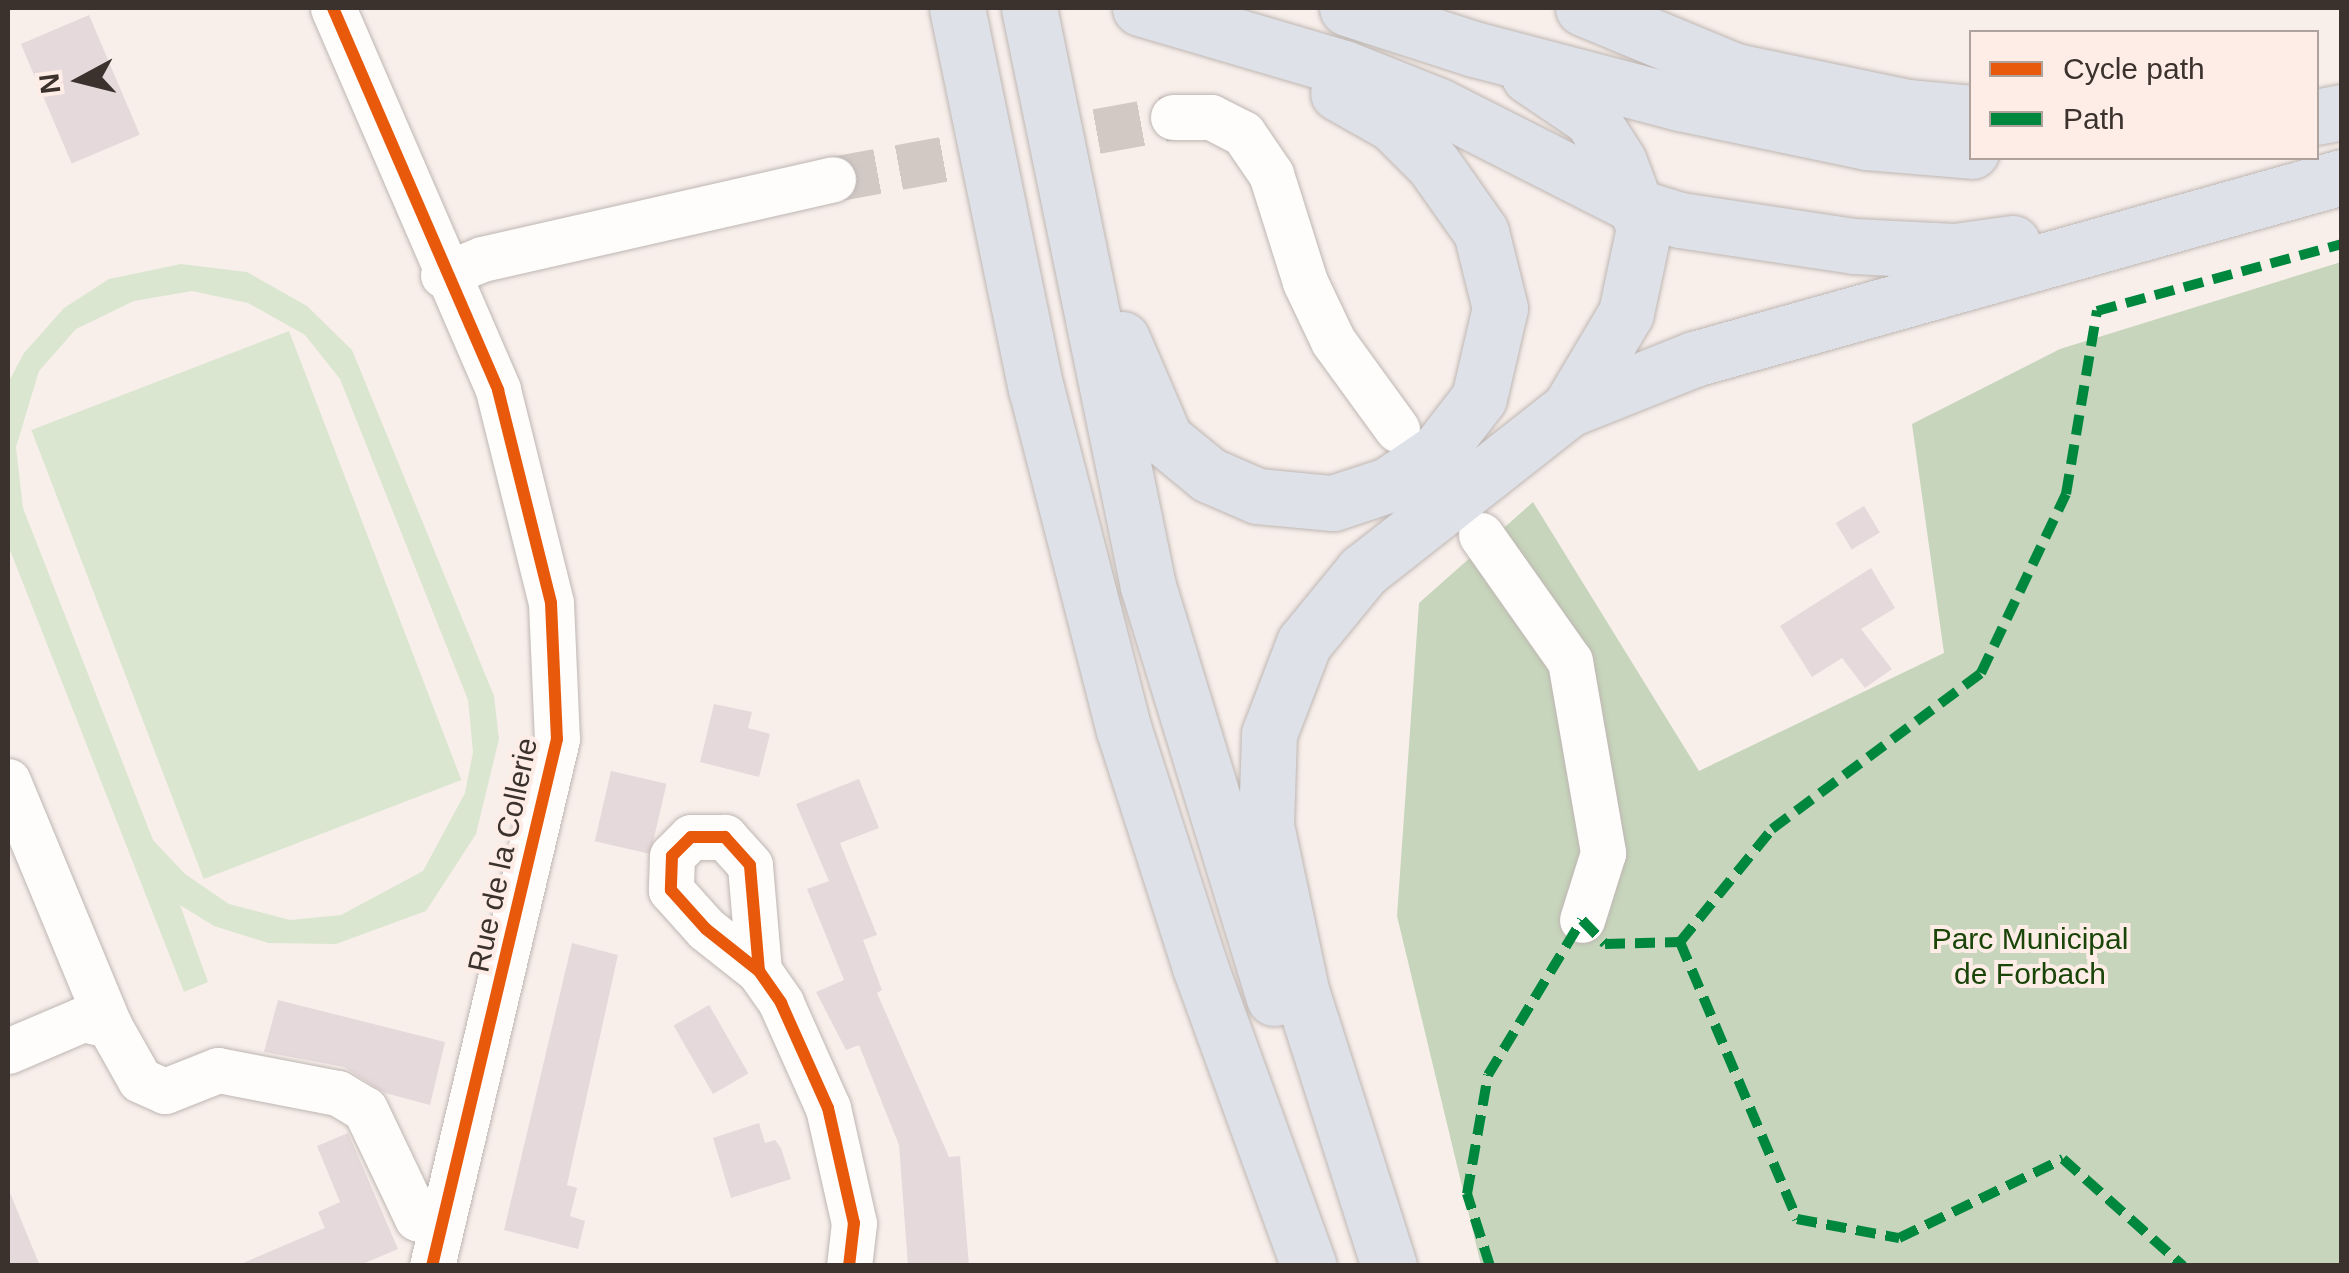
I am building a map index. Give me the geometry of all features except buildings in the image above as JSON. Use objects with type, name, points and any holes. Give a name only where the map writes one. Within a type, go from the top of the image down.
[{"type":"highway","points":[[1029,8],[1148,586],[1243,912],[1372,1266]]},
{"type":"highway","points":[[1140,8],[1344,68],[1439,106],[1638,207],[1777,237],[1955,251],[2208,216]]},
{"type":"highway","points":[[1347,8],[1474,50],[1867,142],[1969,150]]},
{"type":"highway","points":[[1583,8],[1735,71],[1907,107],[1969,113]]},
{"type":"highway","points":[[960,24],[1036,388],[1124,730],[1200,966],[1309,1266]]},
{"type":"highway","points":[[1068,208],[1110,300],[1135,381],[1165,439],[1209,475],[1257,496],[1333,503],[1388,485],[1438,451],[1479,398],[1500,308],[1480,232],[1433,164],[1393,124],[1238,39]]},
{"type":"highway","points":[[1474,50],[1554,89],[1591,118],[1620,162],[1644,228],[1626,313],[1569,409]]},
{"type":"highway","points":[[1389,1266],[1302,990],[1266,825],[1269,734],[1304,644],[1363,571],[1569,409],[1694,359],[2342,177]]},
{"type":"street","name":"Rue de la Collerie","points":[[332,8],[443,275],[498,390],[551,603],[557,739],[437,1245]]},
{"type":"street","points":[[1173,117],[1212,117],[1243,133],[1271,174],[1305,282],[1333,341],[1397,429]]},
{"type":"street","points":[[443,275],[482,259],[833,179]]},
{"type":"street","points":[[1481,536],[1570,661],[1602,853],[1582,920]]},
{"type":"street","points":[[8,781],[109,1025],[140,1080],[165,1092],[218,1070],[352,1101],[366,1110],[417,1218],[437,1245]]},
{"type":"street","points":[[759,971],[781,1002],[828,1108],[854,1223],[849,1266]]},
{"type":"street","points":[[8,1051],[83,1019],[109,1025]]},
{"type":"green space","name":"Parc Municipal de Forbach","points":[[2341,262],[2341,1265],[1481,1265],[1397,916],[1419,603],[1533,502],[1699,771],[1944,653],[1912,424],[2060,349]]},
{"type":"green space","points":[[181,264],[247,272],[307,306],[352,350],[494,696],[499,739],[476,834],[426,911],[336,944],[268,943],[214,926],[180,905],[208,982],[184,992],[8,545],[8,383],[24,353],[64,308],[109,279]],"holes":[[[192,291],[248,303],[305,335],[340,379],[468,700],[473,752],[465,793],[423,871],[341,915],[290,920],[229,904],[185,874],[153,840],[23,508],[16,447],[39,371],[76,329],[134,301]]]},
{"type":"green space","points":[[289,331],[461,780],[204,879],[31,430]]},
{"type":"tunnel","points":[[833,179],[1173,117]]},
{"type":"marked path","points":[[1490,1266],[1467,1194],[1488,1075],[1582,920],[1605,944],[1680,942],[1772,829],[1981,673],[2066,494],[2097,311],[2342,244]]},
{"type":"marked path","points":[[1680,942],[1797,1219],[1899,1238],[2063,1159],[2183,1266]]},
{"type":"cycle path","points":[[333,8],[498,390],[551,603],[557,739],[432,1266]]},
{"type":"cycle path","points":[[759,971],[750,865],[725,837],[691,837],[672,856],[671,890],[706,929],[759,971],[781,1003],[828,1108],[854,1223],[849,1266]]}]
